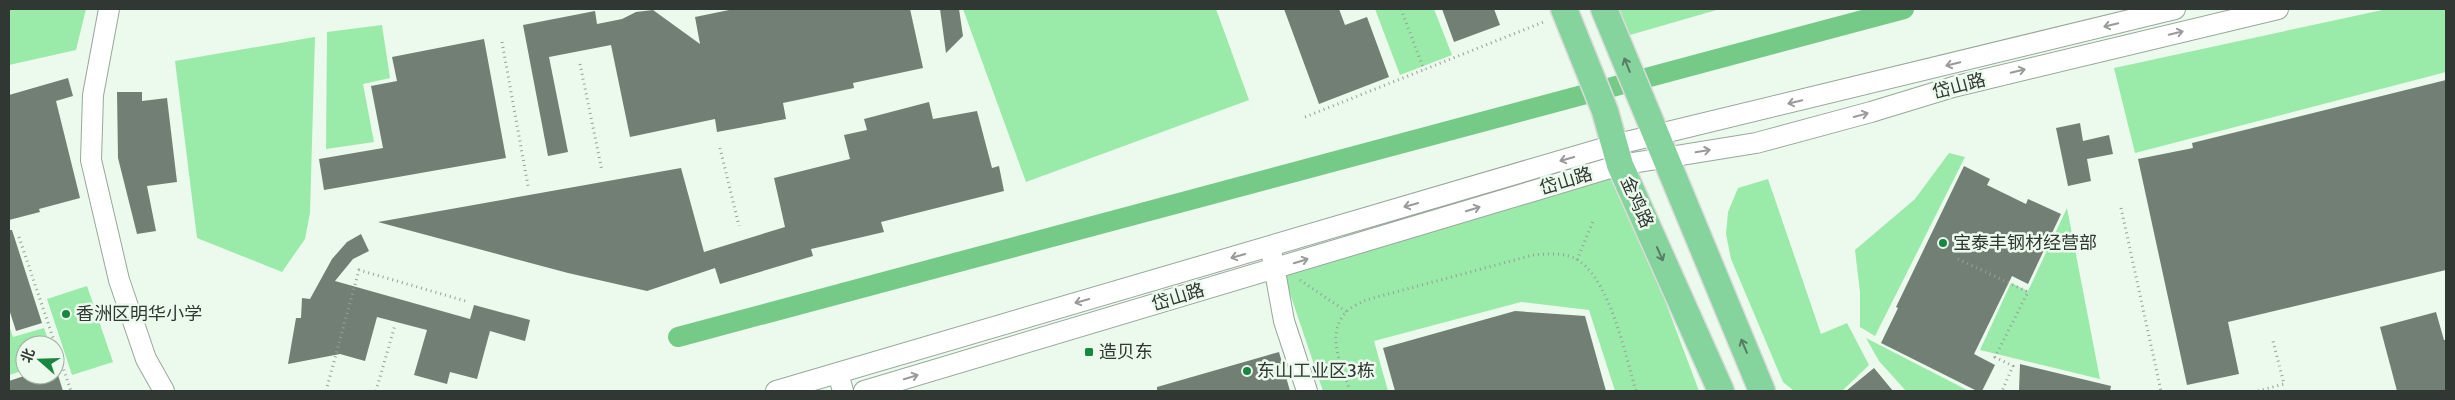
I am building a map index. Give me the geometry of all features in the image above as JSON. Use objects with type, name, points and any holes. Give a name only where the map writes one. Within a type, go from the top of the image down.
[{"type":"main road","points":[[1604,9],[1762,391]]},
{"type":"main road","name":"金鸡路","points":[[1564,11],[1605,111],[1617,155],[1721,391]]},
{"type":"street","points":[[110,9],[93,95],[91,160],[120,280],[146,359],[164,391]]},
{"type":"street","name":"岱山路","points":[[776,391],[841,382],[1270,246],[1617,155],[1661,147],[2175,9]]},
{"type":"street","name":"岱山路","points":[[1661,147],[1756,143],[1871,112],[1953,87],[2278,9]]},
{"type":"street","name":"岱山路","points":[[864,391],[1274,268],[1617,155]]},
{"type":"street","points":[[1270,246],[1284,321],[1307,391]]},
{"type":"path","points":[[1401,9],[1424,70]]},
{"type":"path","points":[[1306,117],[1564,11]]},
{"type":"path","points":[[502,42],[528,186]]},
{"type":"path","points":[[580,64],[602,171]]},
{"type":"path","points":[[720,148],[739,226]]},
{"type":"path","points":[[2121,208],[2161,391]]},
{"type":"path","points":[[1577,260],[1594,219]]},
{"type":"path","points":[[19,236],[71,391]]},
{"type":"path","points":[[1350,391],[1335,345],[1337,326],[1347,312],[1366,300],[1534,255],[1550,253],[1577,260],[1590,270],[1607,302],[1636,391]]},
{"type":"path","points":[[1958,259],[2028,292],[1995,357],[2013,366],[2002,391]]},
{"type":"path","points":[[326,391],[359,270],[468,302]]},
{"type":"path","points":[[1298,278],[1347,312]]},
{"type":"path","points":[[376,391],[395,325]]},
{"type":"path","points":[[2258,391],[2284,384],[2273,341]]},
{"type":"green space","points":[[9,9],[86,9],[76,50],[9,65]]},
{"type":"green space","points":[[963,9],[1216,9],[1249,100],[1026,182]]},
{"type":"green space","points":[[1375,9],[1434,9],[1452,55],[1400,75]]},
{"type":"green space","points":[[1619,9],[1720,9],[1630,35]]},
{"type":"green space","points":[[2387,9],[2446,9],[2446,72],[2135,153],[2114,68]]},
{"type":"green space","points":[[382,25],[390,78],[363,84],[374,142],[326,149],[327,32]]},
{"type":"green space","points":[[315,37],[310,213],[305,239],[282,272],[197,238],[175,61]]},
{"type":"green space","points":[[1949,153],[1965,157],[1875,336],[1860,327],[1860,292],[1855,250],[1915,199]]},
{"type":"green space","points":[[1614,165],[1699,391],[1615,391],[1589,310],[1521,302],[1374,341],[1388,391],[1323,391],[1282,270]]},
{"type":"green space","points":[[1768,179],[1821,334],[1847,323],[1869,365],[1842,391],[1794,391],[1783,382],[1731,259],[1726,234],[1728,212],[1738,188]]},
{"type":"green space","points":[[2067,208],[2100,379],[1980,350],[2011,283],[2028,291]]},
{"type":"green space","points":[[87,286],[113,362],[72,375],[65,354],[65,335],[59,335],[47,299]]},
{"type":"green space","points":[[9,325],[13,337],[15,336],[15,373],[9,375]]},
{"type":"green space","points":[[44,328],[46,335],[20,335]]},
{"type":"green space","points":[[1866,338],[1969,391],[1906,391],[1879,361]]},
{"type":"building","points":[[734,9],[910,9],[923,68],[853,83],[854,88],[783,103],[786,119],[717,132],[715,119],[630,137],[611,45],[549,57],[568,152],[548,156],[523,25],[595,11],[597,24],[622,19],[636,12],[653,10],[700,44],[695,17]]},
{"type":"building","points":[[940,9],[959,9],[963,36],[946,53]]},
{"type":"building","points":[[1284,9],[1339,9],[1345,25],[1367,17],[1389,77],[1319,104]]},
{"type":"building","points":[[1442,9],[1494,9],[1500,25],[1454,42]]},
{"type":"building","points":[[484,39],[506,158],[324,190],[319,159],[383,148],[371,86],[397,81],[392,57]]},
{"type":"building","points":[[68,78],[73,96],[56,101],[80,198],[39,209],[40,212],[9,220],[9,95]]},
{"type":"building","points":[[2446,80],[2446,270],[2228,322],[2239,374],[2187,385],[2138,159],[2193,148],[2192,143]]},
{"type":"building","points":[[117,92],[142,92],[142,101],[167,98],[177,182],[147,186],[156,231],[137,234],[118,158]]},
{"type":"building","points":[[929,102],[933,119],[977,111],[992,168],[999,166],[1004,191],[881,222],[884,232],[811,249],[813,256],[720,284],[715,268],[647,291],[568,273],[378,222],[681,168],[704,252],[785,227],[774,178],[850,159],[844,135],[867,130],[864,119]]},
{"type":"building","points":[[2080,123],[2083,141],[2109,135],[2113,154],[2087,159],[2091,181],[2068,186],[2056,128]]},
{"type":"building","points":[[1964,166],[1990,179],[1987,185],[2026,204],[2028,199],[2061,214],[2028,284],[2012,276],[1974,354],[1995,365],[1982,391],[1977,391],[1881,343],[1898,308],[1896,307]]},
{"type":"building","points":[[9,230],[12,230],[42,323],[16,331],[9,309]]},
{"type":"building","points":[[361,234],[369,251],[353,259],[335,281],[470,319],[474,305],[530,320],[525,341],[490,331],[477,379],[450,372],[447,384],[414,375],[427,330],[377,317],[365,361],[340,354],[288,364],[296,318],[301,318],[302,298],[310,299],[332,259],[347,242]]},
{"type":"building","points":[[1515,311],[1585,316],[1606,391],[1395,391],[1383,348]]},
{"type":"building","points":[[2436,312],[2444,340],[2446,340],[2446,391],[2397,391],[2380,327]]},
{"type":"building","name":"东山工业区3栋","points":[[1279,352],[1290,391],[1157,391],[1157,387]]},
{"type":"building","points":[[2020,364],[2111,386],[2110,391],[2019,391]]},
{"type":"building","points":[[1874,368],[1893,391],[1846,391]]},
{"type":"building","points":[[15,379],[15,385],[61,385],[63,391],[9,391],[9,381]]},
{"type":"waterway","points":[[678,337],[1904,9]]},
{"type":"place","name":"宝泰丰钢材经营部","points":[[1943,243]]},
{"type":"place","name":"香洲区明华小学","points":[[66,314]]},
{"type":"place","name":"造贝东","points":[[1089,352]]},
{"type":"place","name":"东山工业区3栋","points":[[1247,371]]}]
